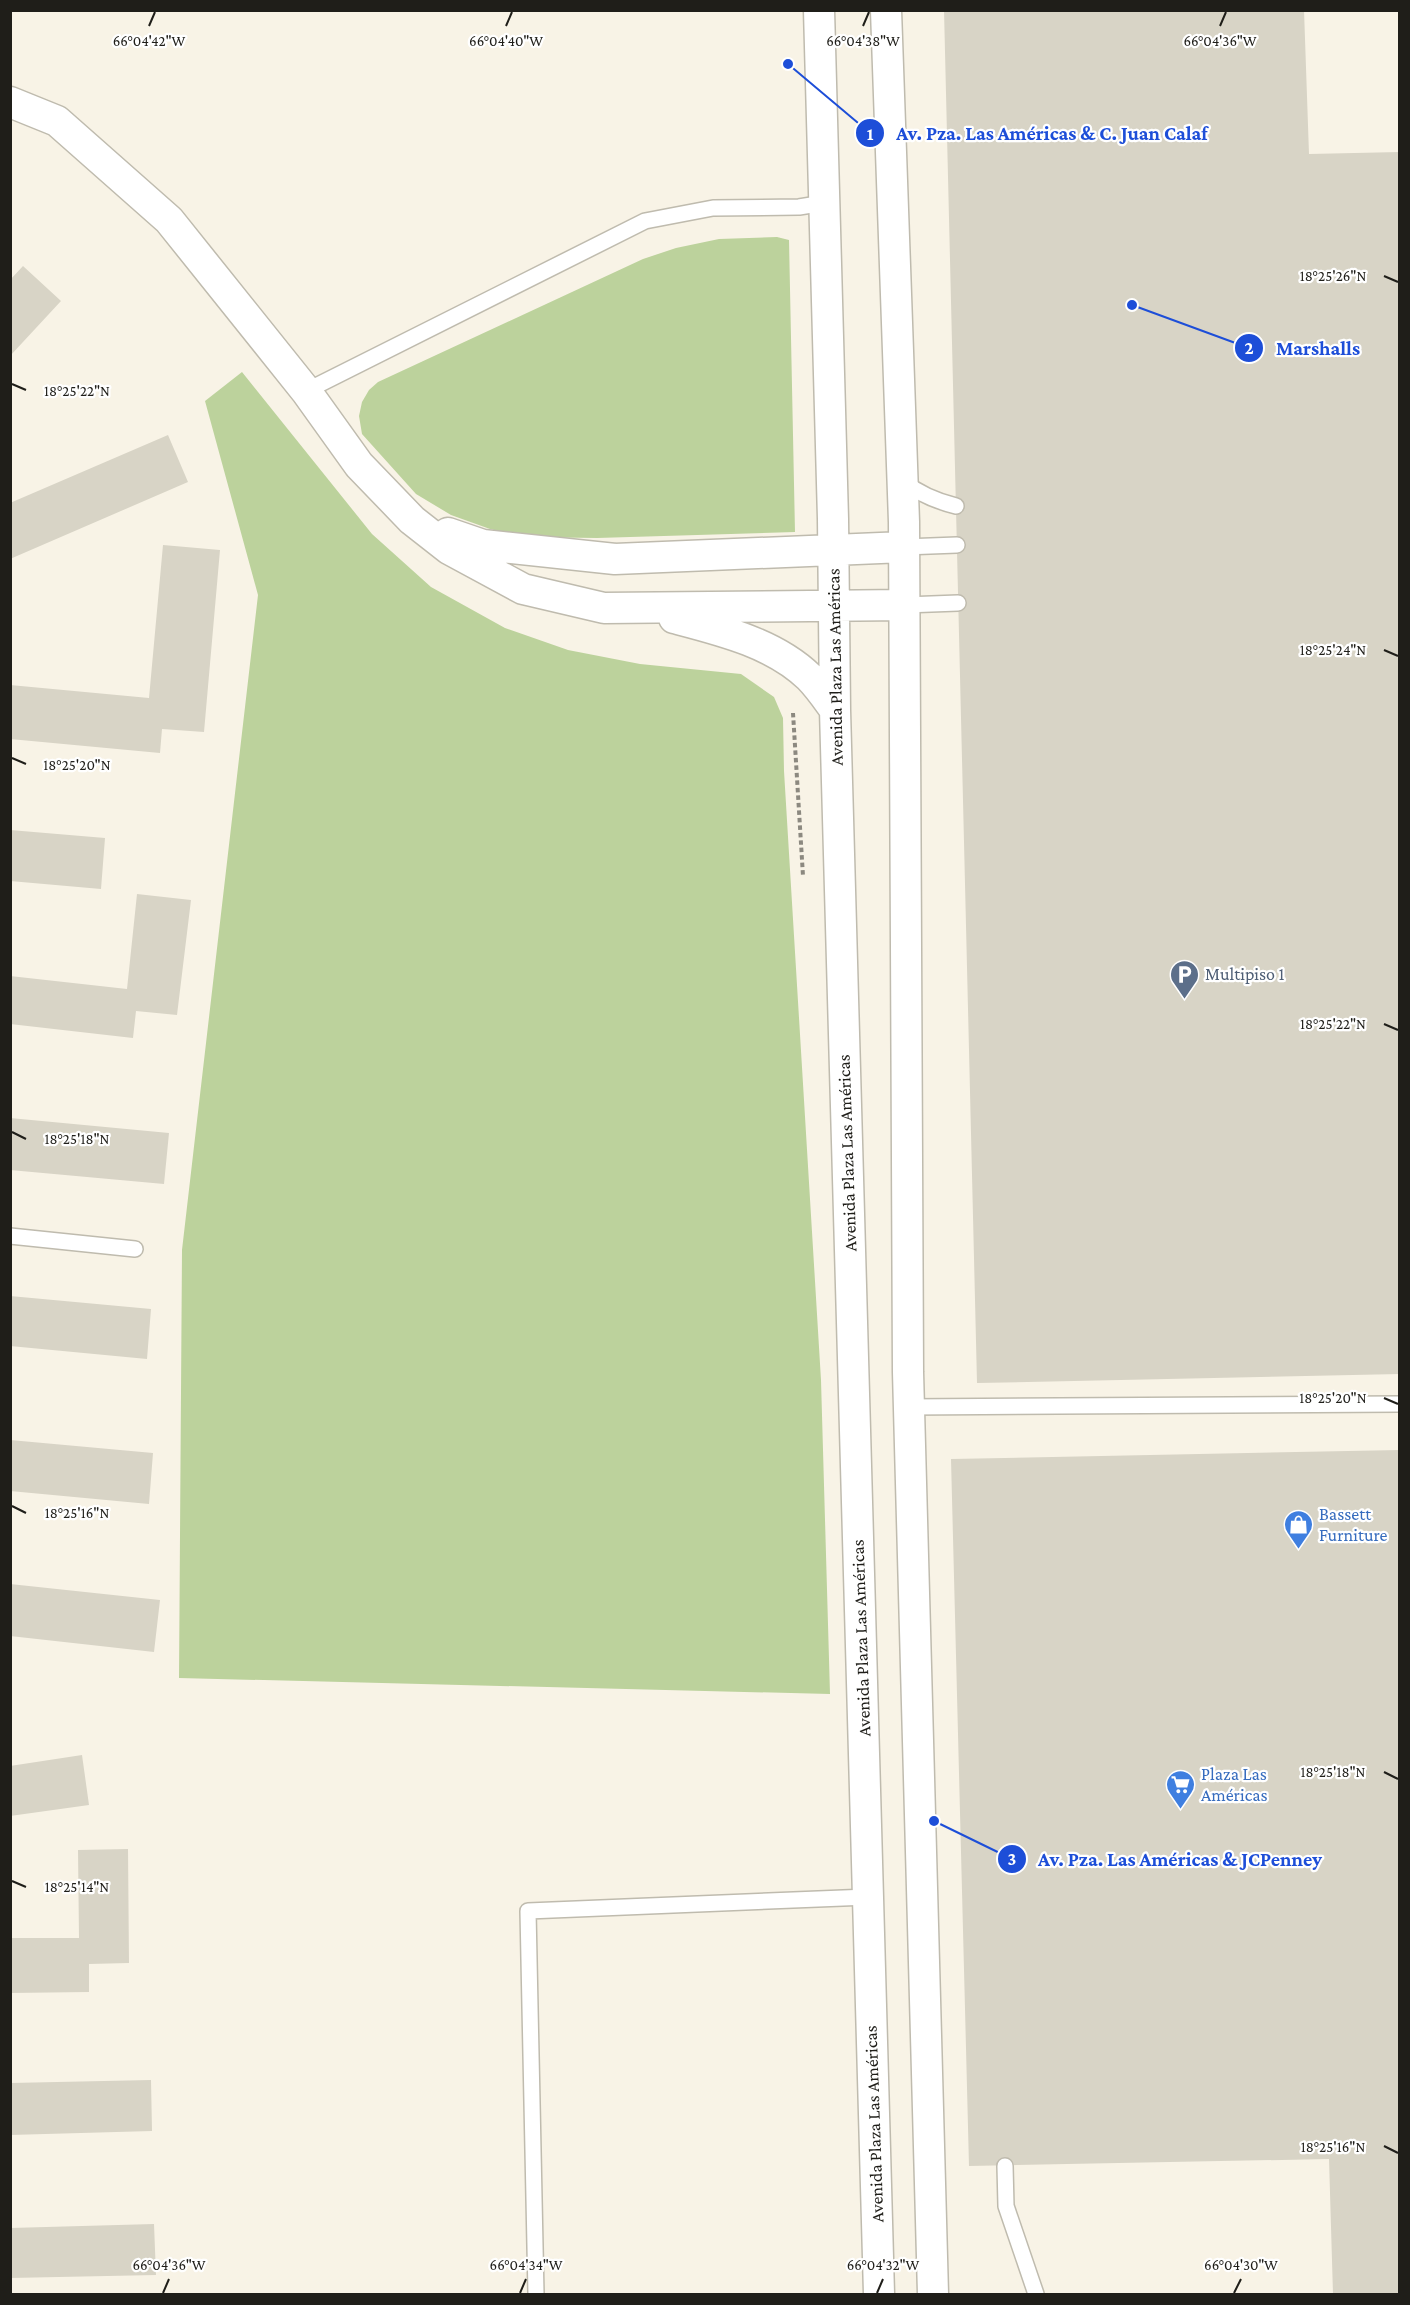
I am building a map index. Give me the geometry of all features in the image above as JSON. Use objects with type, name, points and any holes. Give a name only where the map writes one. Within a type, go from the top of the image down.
[{"type":"street","name":"Avenida Plaza Las Américas","points":[[819,10],[835,710],[879,2295]]},
{"type":"street","points":[[886,10],[904,547],[909,1407],[933,2295]]},
{"type":"street","points":[[10,102],[57,122],[170,220],[306,391],[359,465],[412,520],[449,549],[524,589],[604,608],[905,605]]},
{"type":"street","points":[[412,520],[483,545],[615,560],[904,547]]},
{"type":"street","points":[[630,608],[714,628],[770,650],[790,661],[810,678],[835,710]]},
{"type":"lane","points":[[306,391],[645,222],[713,208],[799,207],[824,203]]},
{"type":"lane","points":[[902,480],[936,501],[956,506]]},
{"type":"lane","points":[[904,547],[957,545]]},
{"type":"lane","points":[[905,605],[958,603]]},
{"type":"lane","points":[[10,1236],[135,1249]]},
{"type":"lane","points":[[909,1407],[1400,1404]]},
{"type":"lane","points":[[536,2295],[528,1911],[868,1898]]},
{"type":"lane","points":[[1005,2166],[1006,2206],[1036,2295]]},
{"type":"green space","points":[[777,237],[789,240],[795,532],[597,538],[522,537],[490,529],[451,515],[416,494],[362,434],[359,416],[362,402],[369,390],[378,382],[643,259],[676,248],[719,239]]},
{"type":"green space","points":[[242,372],[372,534],[431,587],[505,628],[568,650],[640,664],[741,674],[774,697],[783,718],[784,771],[821,1380],[830,1694],[179,1678],[182,1250],[258,595],[205,401]]},
{"type":"building","name":"Multipiso 1","points":[[944,10],[1304,10],[1309,154],[1400,152],[1400,1374],[977,1383]]},
{"type":"building","points":[[23,266],[61,301],[10,356],[10,280]]},
{"type":"building","points":[[168,435],[188,482],[10,559],[10,503]]},
{"type":"building","points":[[163,545],[220,550],[204,732],[162,729],[160,753],[10,739],[10,685],[149,698]]},
{"type":"building","points":[[10,830],[105,838],[101,889],[10,881]]},
{"type":"building","points":[[137,894],[191,900],[177,1015],[136,1011],[133,1038],[10,1024],[10,976],[127,989]]},
{"type":"building","points":[[10,1118],[169,1133],[164,1184],[10,1170]]},
{"type":"building","points":[[10,1296],[151,1309],[147,1359],[10,1346]]},
{"type":"building","points":[[10,1440],[153,1453],[149,1504],[10,1491]]},
{"type":"building","name":"Plaza Las Américas","points":[[1400,1450],[1400,2294],[1333,2294],[1329,2159],[969,2166],[951,1459]]},
{"type":"building","points":[[10,1584],[160,1600],[154,1652],[10,1636]]},
{"type":"building","points":[[82,1755],[89,1805],[10,1816],[10,1766]]},
{"type":"building","points":[[128,1849],[129,1963],[89,1964],[89,1992],[10,1993],[10,1938],[79,1938],[78,1850]]},
{"type":"building","points":[[151,2080],[152,2131],[10,2135],[10,2083]]},
{"type":"building","points":[[154,2224],[156,2275],[10,2278],[10,2228]]},
{"type":"place","name":"Av. Pza. Las Américas & C. Juan Calaf","points":[[788,64]]},
{"type":"place","name":"Marshalls","points":[[1132,305]]},
{"type":"place","name":"Multipiso 1","points":[[1184,1000]]},
{"type":"place","name":"Bassett Furniture","points":[[1298,1550]]},
{"type":"place","name":"Plaza Las Américas","points":[[1180,1810]]},
{"type":"place","name":"Av. Pza. Las Américas & JCPenney","points":[[934,1821]]}]
